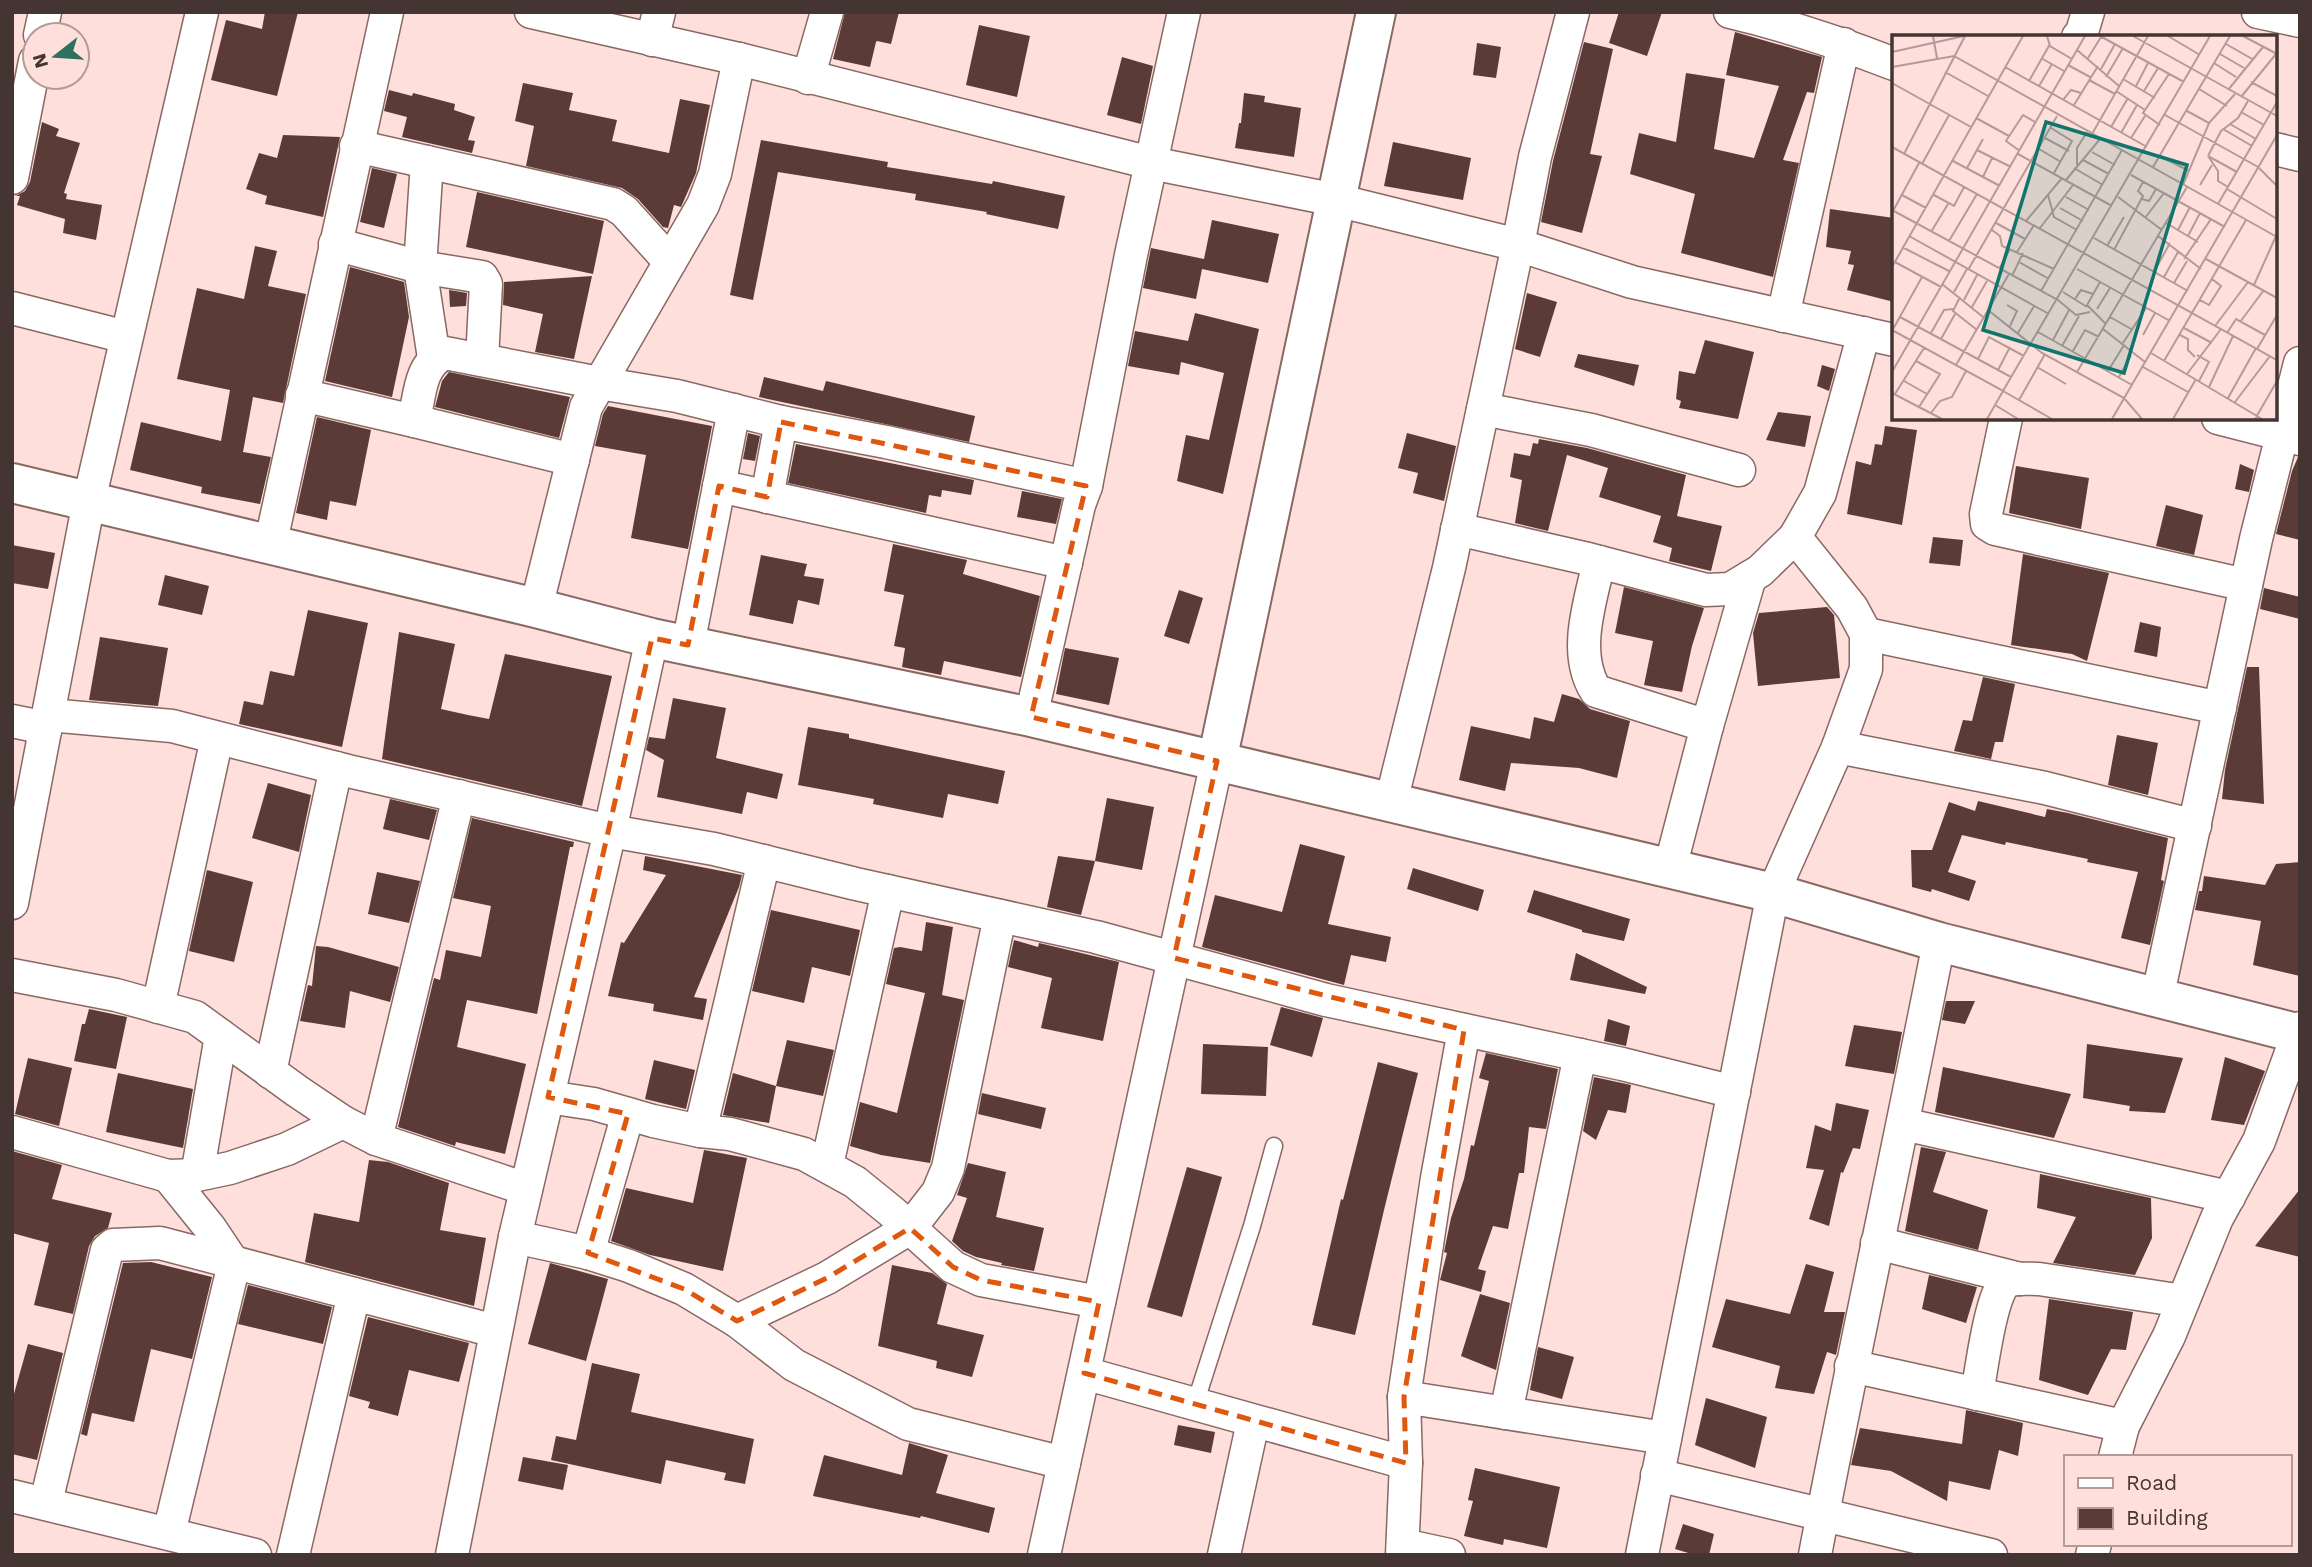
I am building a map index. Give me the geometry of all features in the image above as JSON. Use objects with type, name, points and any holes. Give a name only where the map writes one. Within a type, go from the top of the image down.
[{"type":"main road","points":[[1217,761],[1376,12]]},
{"type":"main road","points":[[12,483],[670,642],[1031,717],[1670,868],[1773,893],[1938,942],[2157,999],[2299,1032]]},
{"type":"street","points":[[12,903],[89,501],[202,12]]},
{"type":"street","points":[[270,546],[387,12]]},
{"type":"street","points":[[531,12],[656,26],[739,59],[808,78],[1151,163],[1336,200],[1518,245],[1632,282],[1879,337],[1820,493],[1795,537],[1760,571],[1730,589],[1706,590],[1457,529]]},
{"type":"street","points":[[808,78],[827,12]]},
{"type":"street","points":[[1031,717],[1086,486],[1130,255],[1184,12]]},
{"type":"street","points":[[1391,802],[1450,568],[1535,157],[1573,12]]},
{"type":"street","points":[[1730,12],[1844,44],[1892,63]]},
{"type":"street","points":[[2080,35],[2088,12]]},
{"type":"street","points":[[2258,12],[2300,21]]},
{"type":"street","points":[[1783,316],[1844,44]]},
{"type":"street","points":[[536,608],[586,407],[703,205],[715,174],[739,59]]},
{"type":"street","points":[[12,178],[29,91]]},
{"type":"street","points":[[356,146],[613,204],[624,211],[670,262]]},
{"type":"street","points":[[2277,149],[2300,155]]},
{"type":"street","points":[[427,162],[420,267],[434,358]]},
{"type":"street","points":[[335,244],[420,267],[482,277],[486,284],[482,360]]},
{"type":"street","points":[[12,308],[126,337]]},
{"type":"street","points":[[414,421],[426,368],[434,358],[445,352],[677,396],[781,422],[1086,486]]},
{"type":"street","points":[[2157,999],[2246,585],[2291,437],[2300,363]]},
{"type":"street","points":[[302,395],[573,460]]},
{"type":"street","points":[[1482,409],[1591,429],[1739,470]]},
{"type":"street","points":[[452,1555],[515,1237],[610,831],[719,486],[734,410]]},
{"type":"street","points":[[2006,420],[1986,514],[1987,524],[1995,529],[2246,585]]},
{"type":"street","points":[[2226,420],[2291,437]]},
{"type":"street","points":[[767,497],[781,422]]},
{"type":"street","points":[[719,486],[1066,563]]},
{"type":"street","points":[[1642,1555],[1773,893],[1838,747],[1866,668],[1866,634],[1852,608],[1795,537]]},
{"type":"street","points":[[1599,562],[1586,623],[1584,664],[1596,691],[1707,726]]},
{"type":"street","points":[[1670,868],[1750,576]]},
{"type":"street","points":[[1866,634],[2220,708]]},
{"type":"street","points":[[12,721],[172,726],[336,768],[610,831],[714,849],[1096,937],[1325,1000],[1580,1055],[1734,1092]]},
{"type":"street","points":[[158,1007],[217,738]]},
{"type":"street","points":[[1838,747],[2045,788],[2195,826]]},
{"type":"street","points":[[1044,1555],[1217,761]]},
{"type":"street","points":[[271,1072],[336,768]]},
{"type":"street","points":[[376,1139],[458,796]]},
{"type":"street","points":[[700,1131],[764,861]]},
{"type":"street","points":[[827,1165],[888,891]]},
{"type":"street","points":[[737,1321],[827,1278],[910,1228],[938,1192],[948,1168],[1000,916]]},
{"type":"street","points":[[1815,1555],[1938,942]]},
{"type":"street","points":[[12,975],[116,995],[195,1017],[343,1122],[376,1139],[526,1188]]},
{"type":"street","points":[[1449,1555],[1403,1550],[1406,1463],[1404,1397],[1437,1178],[1464,1030]]},
{"type":"street","points":[[2116,1455],[2123,1426],[2169,1336],[2217,1218],[2259,1141],[2299,1032]]},
{"type":"street","points":[[169,1533],[234,1264],[210,1228],[183,1175],[221,1036]]},
{"type":"street","points":[[1506,1413],[1580,1055]]},
{"type":"street","points":[[548,1097],[594,1104],[700,1131],[730,1134],[804,1154],[855,1182],[953,1267],[981,1280],[1099,1302]]},
{"type":"street","points":[[588,1253],[628,1114]]},
{"type":"street","points":[[12,1132],[183,1175],[230,1168],[287,1149],[343,1122]]},
{"type":"street","points":[[1903,1124],[2229,1198]]},
{"type":"street","points":[[515,1237],[588,1253],[629,1266],[684,1289],[737,1321],[794,1365],[908,1424],[1064,1463]]},
{"type":"street","points":[[46,1502],[107,1250],[113,1245],[160,1243],[495,1331]]},
{"type":"street","points":[[1877,1243],[2020,1279],[2039,1279],[2183,1301]]},
{"type":"street","points":[[1977,1394],[1995,1296],[2005,1283],[2020,1279]]},
{"type":"street","points":[[293,1555],[354,1294]]},
{"type":"street","points":[[1851,1366],[2123,1426]]},
{"type":"street","points":[[1084,1373],[1406,1463]]},
{"type":"street","points":[[1404,1397],[1665,1438]]},
{"type":"street","points":[[1224,1555],[1253,1422]]},
{"type":"street","points":[[1657,1475],[1992,1555]]},
{"type":"street","points":[[12,1496],[46,1502],[256,1555]]},
{"type":"lane","points":[[1195,1405],[1252,1226],[1274,1146]]},
{"type":"highlighted area","points":[[781,422],[1086,486],[1031,717],[1217,761],[1174,958],[1464,1030],[1404,1397],[1406,1463],[1084,1373],[1099,1302],[981,1280],[953,1267],[910,1228],[827,1278],[737,1321],[684,1289],[588,1253],[628,1114],[548,1097],[652,638],[688,645],[719,486],[767,497]]},
{"type":"building","points":[[265,12],[298,12],[277,96],[211,80],[226,20],[262,29]]},
{"type":"building","points":[[845,12],[899,12],[891,44],[876,42],[870,67],[833,59]]},
{"type":"building","points":[[1619,12],[1662,12],[1647,56],[1609,43]]},
{"type":"building","points":[[979,25],[1030,36],[1017,97],[966,85]]},
{"type":"building","points":[[1735,32],[1822,57],[1814,93],[1807,92],[1783,160],[1799,163],[1773,277],[1681,253],[1695,194],[1630,174],[1639,133],[1676,142],[1686,73],[1725,79],[1714,149],[1754,158],[1779,86],[1726,75]]},
{"type":"building","points":[[1584,42],[1613,49],[1590,154],[1602,156],[1582,233],[1541,222],[1553,161]]},
{"type":"building","points":[[1477,43],[1501,47],[1496,78],[1473,75]]},
{"type":"building","points":[[1122,57],[1153,66],[1141,124],[1107,115]]},
{"type":"building","points":[[523,83],[573,93],[569,110],[617,120],[612,141],[669,153],[680,99],[710,105],[696,173],[681,207],[674,205],[668,228],[663,227],[638,199],[622,188],[526,166],[534,126],[515,121]]},
{"type":"building","points":[[389,90],[455,104],[454,110],[475,117],[468,140],[475,141],[472,153],[402,137],[407,117],[384,111]]},
{"type":"building","points":[[1244,93],[1265,96],[1264,102],[1301,108],[1294,157],[1235,148]]},
{"type":"building","points":[[42,122],[59,129],[56,136],[80,143],[64,193],[67,194],[66,199],[102,205],[96,240],[63,233],[65,219],[17,205],[20,196],[16,196],[25,191],[30,182]]},
{"type":"building","points":[[283,135],[340,137],[323,217],[265,204],[267,196],[246,189],[259,153],[277,158]]},
{"type":"building","points":[[761,140],[888,162],[887,167],[992,184],[993,181],[1065,196],[1058,229],[986,214],[987,212],[915,200],[916,194],[778,172],[753,300],[730,295]]},
{"type":"building","points":[[1393,142],[1471,158],[1463,200],[1384,186]]},
{"type":"building","points":[[372,168],[397,174],[384,228],[360,222]]},
{"type":"building","points":[[477,192],[604,221],[593,274],[466,247]]},
{"type":"building","points":[[1830,209],[1892,218],[1892,301],[1847,290],[1854,265],[1848,264],[1851,251],[1826,247]]},
{"type":"building","points":[[1212,220],[1279,234],[1268,283],[1202,269],[1196,299],[1143,288],[1151,248],[1204,259]]},
{"type":"building","points":[[255,246],[277,251],[268,286],[306,294],[283,403],[253,397],[243,452],[271,457],[260,504],[201,493],[202,487],[130,470],[141,422],[221,441],[230,390],[177,379],[197,288],[244,299]]},
{"type":"building","points":[[350,267],[404,282],[409,317],[392,397],[325,381]]},
{"type":"building","points":[[592,276],[574,359],[535,352],[543,314],[503,305],[504,282]]},
{"type":"building","points":[[449,290],[467,293],[466,306],[450,307]]},
{"type":"building","points":[[1527,293],[1557,302],[1540,357],[1515,349]]},
{"type":"building","points":[[1195,313],[1259,329],[1223,494],[1177,481],[1186,435],[1209,440],[1224,373],[1181,362],[1179,375],[1128,366],[1135,331],[1188,341]]},
{"type":"building","points":[[1705,340],[1754,352],[1738,419],[1679,408],[1681,401],[1676,399],[1679,371],[1695,374]]},
{"type":"building","points":[[1578,354],[1639,365],[1634,386],[1574,367]]},
{"type":"building","points":[[1822,365],[1835,369],[1829,391],[1817,386]]},
{"type":"building","points":[[449,372],[570,397],[559,438],[435,407],[442,381]]},
{"type":"building","points":[[764,377],[823,391],[826,381],[975,416],[969,442],[759,397]]},
{"type":"building","points":[[608,406],[712,426],[688,549],[631,538],[646,455],[595,446],[603,414]]},
{"type":"building","points":[[1778,412],[1811,416],[1805,447],[1766,440]]},
{"type":"building","points":[[317,417],[371,430],[356,506],[330,501],[327,520],[296,513]]},
{"type":"building","points":[[1885,426],[1917,430],[1902,525],[1847,514],[1856,461],[1871,465],[1875,444],[1882,445]]},
{"type":"building","points":[[748,433],[760,436],[755,461],[743,459]]},
{"type":"building","points":[[1407,433],[1456,446],[1444,501],[1413,493],[1418,473],[1398,468]]},
{"type":"building","points":[[1539,439],[1587,448],[1686,475],[1677,516],[1722,526],[1711,571],[1669,561],[1672,548],[1653,542],[1661,516],[1599,497],[1608,468],[1567,455],[1548,531],[1515,523],[1522,480],[1510,477],[1514,453],[1530,456],[1533,443],[1538,444]]},
{"type":"building","points":[[796,444],[974,480],[971,495],[942,490],[941,497],[929,495],[926,513],[788,483]]},
{"type":"building","points":[[2300,457],[2300,540],[2276,534]]},
{"type":"building","points":[[2240,464],[2254,470],[2249,492],[2235,489]]},
{"type":"building","points":[[2016,466],[2089,478],[2081,529],[2009,513]]},
{"type":"building","points":[[1022,491],[1062,499],[1056,524],[1017,517]]},
{"type":"building","points":[[2166,505],[2203,515],[2194,555],[2156,546]]},
{"type":"building","points":[[1933,537],[1963,540],[1960,566],[1929,563]]},
{"type":"building","points":[[893,544],[967,560],[963,574],[1040,596],[1021,677],[944,661],[941,675],[902,667],[905,648],[894,646],[904,595],[884,591]]},
{"type":"building","points":[[12,545],[55,553],[48,589],[12,583]]},
{"type":"building","points":[[2023,554],[2109,573],[2087,661],[2072,654],[2011,645]]},
{"type":"building","points":[[761,555],[807,564],[804,576],[824,579],[819,605],[798,600],[793,624],[749,615]]},
{"type":"building","points":[[165,575],[209,586],[202,615],[158,605]]},
{"type":"building","points":[[1624,587],[1704,608],[1682,692],[1644,685],[1653,641],[1615,633]]},
{"type":"building","points":[[2264,588],[2300,597],[2300,619],[2260,609]]},
{"type":"building","points":[[1179,590],[1203,598],[1189,644],[1164,636]]},
{"type":"building","points":[[1827,607],[1834,615],[1840,678],[1758,686],[1753,633],[1759,613]]},
{"type":"building","points":[[308,610],[368,623],[342,747],[239,724],[244,701],[263,705],[270,671],[294,676]]},
{"type":"building","points":[[2140,622],[2161,627],[2157,657],[2134,652]]},
{"type":"building","points":[[399,632],[455,644],[441,709],[468,715],[489,719],[505,654],[612,676],[582,806],[382,759]]},
{"type":"building","points":[[100,637],[168,648],[158,706],[89,700]]},
{"type":"building","points":[[1065,648],[1119,658],[1109,705],[1056,694]]},
{"type":"building","points":[[2247,667],[2259,667],[2264,804],[2222,799],[2225,770]]},
{"type":"building","points":[[1983,677],[2015,684],[2003,742],[1995,742],[1991,759],[1954,751],[1963,720],[1972,721]]},
{"type":"building","points":[[1562,694],[1579,699],[1590,709],[1630,721],[1617,778],[1579,768],[1511,763],[1505,791],[1459,780],[1471,726],[1530,739],[1534,717],[1554,722]]},
{"type":"building","points":[[673,698],[726,708],[716,758],[783,774],[777,799],[747,792],[742,814],[657,797],[664,760],[646,750],[649,737],[665,739]]},
{"type":"building","points":[[808,727],[849,734],[849,738],[1005,771],[998,804],[948,794],[943,818],[873,804],[874,799],[798,785]]},
{"type":"building","points":[[2117,735],[2158,743],[2148,795],[2108,785]]},
{"type":"building","points":[[268,783],[311,795],[299,852],[252,838]]},
{"type":"building","points":[[1107,798],[1154,807],[1142,870],[1095,861]]},
{"type":"building","points":[[390,799],[437,810],[429,840],[383,829]]},
{"type":"building","points":[[1978,801],[2045,817],[2047,809],[2068,813],[2168,838],[2161,880],[2164,881],[2150,945],[2121,938],[2138,872],[2087,862],[2088,859],[1962,835],[1948,872],[1976,881],[1969,901],[1932,889],[1931,892],[1912,887],[1911,850],[1932,850],[1949,802],[1975,811]]},
{"type":"building","points":[[472,818],[574,842],[573,847],[570,847],[537,1014],[467,1000],[457,1047],[526,1064],[505,1154],[456,1142],[455,1146],[398,1127],[434,978],[440,980],[446,950],[481,957],[491,906],[453,898]]},
{"type":"building","points":[[1300,844],[1345,856],[1328,924],[1391,937],[1386,962],[1351,955],[1344,985],[1202,947],[1215,895],[1282,912]]},
{"type":"building","points":[[645,856],[742,875],[694,997],[707,999],[703,1020],[653,1011],[654,1004],[608,996],[621,942],[624,943],[666,875],[643,870]]},
{"type":"building","points":[[1058,856],[1095,861],[1081,915],[1047,907]]},
{"type":"building","points":[[2300,862],[2300,976],[2253,965],[2261,921],[2195,910],[2204,876],[2265,885],[2276,864]]},
{"type":"building","points":[[1413,868],[1484,890],[1478,911],[1407,889]]},
{"type":"building","points":[[207,870],[253,882],[234,962],[189,951]]},
{"type":"building","points":[[377,872],[420,881],[409,923],[368,914]]},
{"type":"building","points":[[1534,890],[1630,919],[1624,941],[1582,932],[1527,912]]},
{"type":"building","points":[[771,910],[860,930],[850,976],[812,967],[804,1003],[752,991]]},
{"type":"building","points":[[926,922],[953,927],[942,995],[964,1000],[930,1163],[881,1155],[850,1146],[860,1102],[897,1113],[925,993],[886,984],[894,948],[922,951]]},
{"type":"building","points":[[1014,940],[1038,947],[1039,943],[1119,962],[1103,1041],[1041,1028],[1052,978],[1008,967]]},
{"type":"building","points":[[316,946],[399,967],[390,1002],[350,991],[345,1028],[300,1021],[308,985],[312,986]]},
{"type":"building","points":[[1576,953],[1647,987],[1645,994],[1570,980]]},
{"type":"building","points":[[1946,1001],[1975,1001],[1965,1024],[1942,1020]]},
{"type":"building","points":[[1281,1007],[1323,1018],[1312,1057],[1270,1045]]},
{"type":"building","points":[[89,1009],[127,1017],[116,1069],[74,1061],[82,1024],[85,1024]]},
{"type":"building","points":[[1608,1019],[1630,1026],[1626,1046],[1604,1041]]},
{"type":"building","points":[[1854,1025],[1902,1032],[1894,1074],[1845,1066]]},
{"type":"building","points":[[787,1040],[834,1050],[823,1096],[776,1086]]},
{"type":"building","points":[[1203,1044],[1268,1047],[1266,1096],[1201,1094]]},
{"type":"building","points":[[2087,1044],[2183,1058],[2165,1113],[2129,1111],[2130,1106],[2083,1098]]},
{"type":"building","points":[[1486,1053],[1558,1069],[1546,1129],[1529,1127],[1524,1173],[1519,1173],[1508,1229],[1493,1226],[1478,1269],[1486,1271],[1481,1292],[1440,1280],[1447,1253],[1444,1252],[1451,1218],[1464,1179],[1471,1145],[1474,1146],[1489,1081],[1479,1078]]},
{"type":"building","points":[[2225,1057],[2265,1071],[2244,1125],[2211,1120]]},
{"type":"building","points":[[28,1058],[72,1068],[59,1126],[15,1114]]},
{"type":"building","points":[[654,1060],[695,1070],[686,1109],[645,1099]]},
{"type":"building","points":[[1378,1062],[1418,1073],[1355,1335],[1312,1325],[1341,1199],[1343,1200]]},
{"type":"building","points":[[1943,1067],[2071,1094],[2054,1138],[1935,1112]]},
{"type":"building","points":[[118,1073],[193,1089],[183,1148],[106,1132]]},
{"type":"building","points":[[733,1073],[776,1086],[769,1123],[723,1115]]},
{"type":"building","points":[[1594,1077],[1631,1085],[1626,1113],[1608,1110],[1596,1140],[1583,1131]]},
{"type":"building","points":[[982,1093],[1046,1108],[1041,1129],[978,1114]]},
{"type":"building","points":[[1836,1103],[1869,1110],[1860,1149],[1853,1148],[1843,1173],[1841,1172],[1829,1226],[1809,1219],[1824,1170],[1806,1168],[1815,1125],[1831,1131]]},
{"type":"building","points":[[1921,1147],[1946,1152],[1933,1192],[1988,1210],[1978,1250],[1905,1231]]},
{"type":"building","points":[[704,1150],[747,1158],[723,1271],[650,1255],[611,1241],[626,1188],[693,1203]]},
{"type":"building","points":[[12,1151],[62,1165],[52,1199],[112,1213],[108,1228],[95,1236],[89,1246],[73,1314],[34,1305],[49,1243],[12,1233]]},
{"type":"building","points":[[369,1160],[388,1162],[449,1183],[440,1230],[486,1238],[474,1306],[305,1262],[314,1213],[359,1222]]},
{"type":"building","points":[[968,1163],[1006,1172],[996,1217],[1044,1228],[1034,1271],[976,1257],[963,1251],[952,1241],[967,1198],[957,1195]]},
{"type":"building","points":[[1187,1167],[1222,1177],[1182,1317],[1147,1307]]},
{"type":"building","points":[[2040,1174],[2151,1198],[2152,1238],[2135,1275],[2053,1263],[2076,1217],[2037,1208]]},
{"type":"building","points":[[2300,1189],[2300,1257],[2255,1246]]},
{"type":"building","points":[[151,1262],[212,1277],[192,1359],[151,1349],[134,1422],[92,1413],[87,1436],[81,1434],[123,1263]]},
{"type":"building","points":[[550,1263],[608,1279],[586,1361],[528,1344]]},
{"type":"building","points":[[1806,1264],[1834,1272],[1824,1312],[1845,1312],[1836,1355],[1827,1352],[1814,1394],[1775,1388],[1780,1366],[1712,1347],[1726,1299],[1790,1314]]},
{"type":"building","points":[[892,1265],[932,1273],[947,1284],[937,1324],[984,1335],[972,1377],[936,1368],[937,1361],[878,1346]]},
{"type":"building","points":[[1929,1275],[1977,1287],[1966,1323],[1922,1309]]},
{"type":"building","points":[[248,1285],[332,1307],[323,1344],[238,1324]]},
{"type":"building","points":[[1480,1294],[1510,1303],[1496,1370],[1461,1356]]},
{"type":"building","points":[[2049,1299],[2133,1312],[2126,1350],[2111,1349],[2088,1395],[2039,1380]]},
{"type":"building","points":[[368,1317],[469,1343],[459,1382],[409,1370],[398,1416],[368,1408],[370,1402],[349,1396]]},
{"type":"building","points":[[28,1344],[63,1353],[37,1460],[12,1454],[12,1401]]},
{"type":"building","points":[[1538,1347],[1574,1357],[1562,1399],[1530,1390]]},
{"type":"building","points":[[592,1363],[640,1374],[631,1412],[754,1439],[745,1484],[724,1480],[726,1473],[666,1460],[661,1484],[551,1460],[556,1436],[576,1440]]},
{"type":"building","points":[[1706,1398],[1767,1417],[1755,1468],[1695,1445]]},
{"type":"building","points":[[1966,1410],[2023,1423],[2018,1456],[1999,1450],[1990,1490],[1949,1481],[1947,1501],[1891,1471],[1851,1465],[1860,1428],[1962,1444]]},
{"type":"building","points":[[1178,1425],[1215,1432],[1211,1453],[1174,1445]]},
{"type":"building","points":[[909,1443],[948,1455],[936,1493],[995,1508],[989,1533],[921,1516],[920,1518],[813,1496],[824,1455],[902,1475]]},
{"type":"building","points":[[523,1457],[568,1465],[563,1490],[518,1481]]},
{"type":"building","points":[[1475,1468],[1560,1487],[1547,1548],[1504,1539],[1503,1545],[1464,1536],[1473,1501],[1468,1500]]},
{"type":"building","points":[[1683,1524],[1714,1534],[1709,1555],[1695,1555],[1675,1549]]}]
